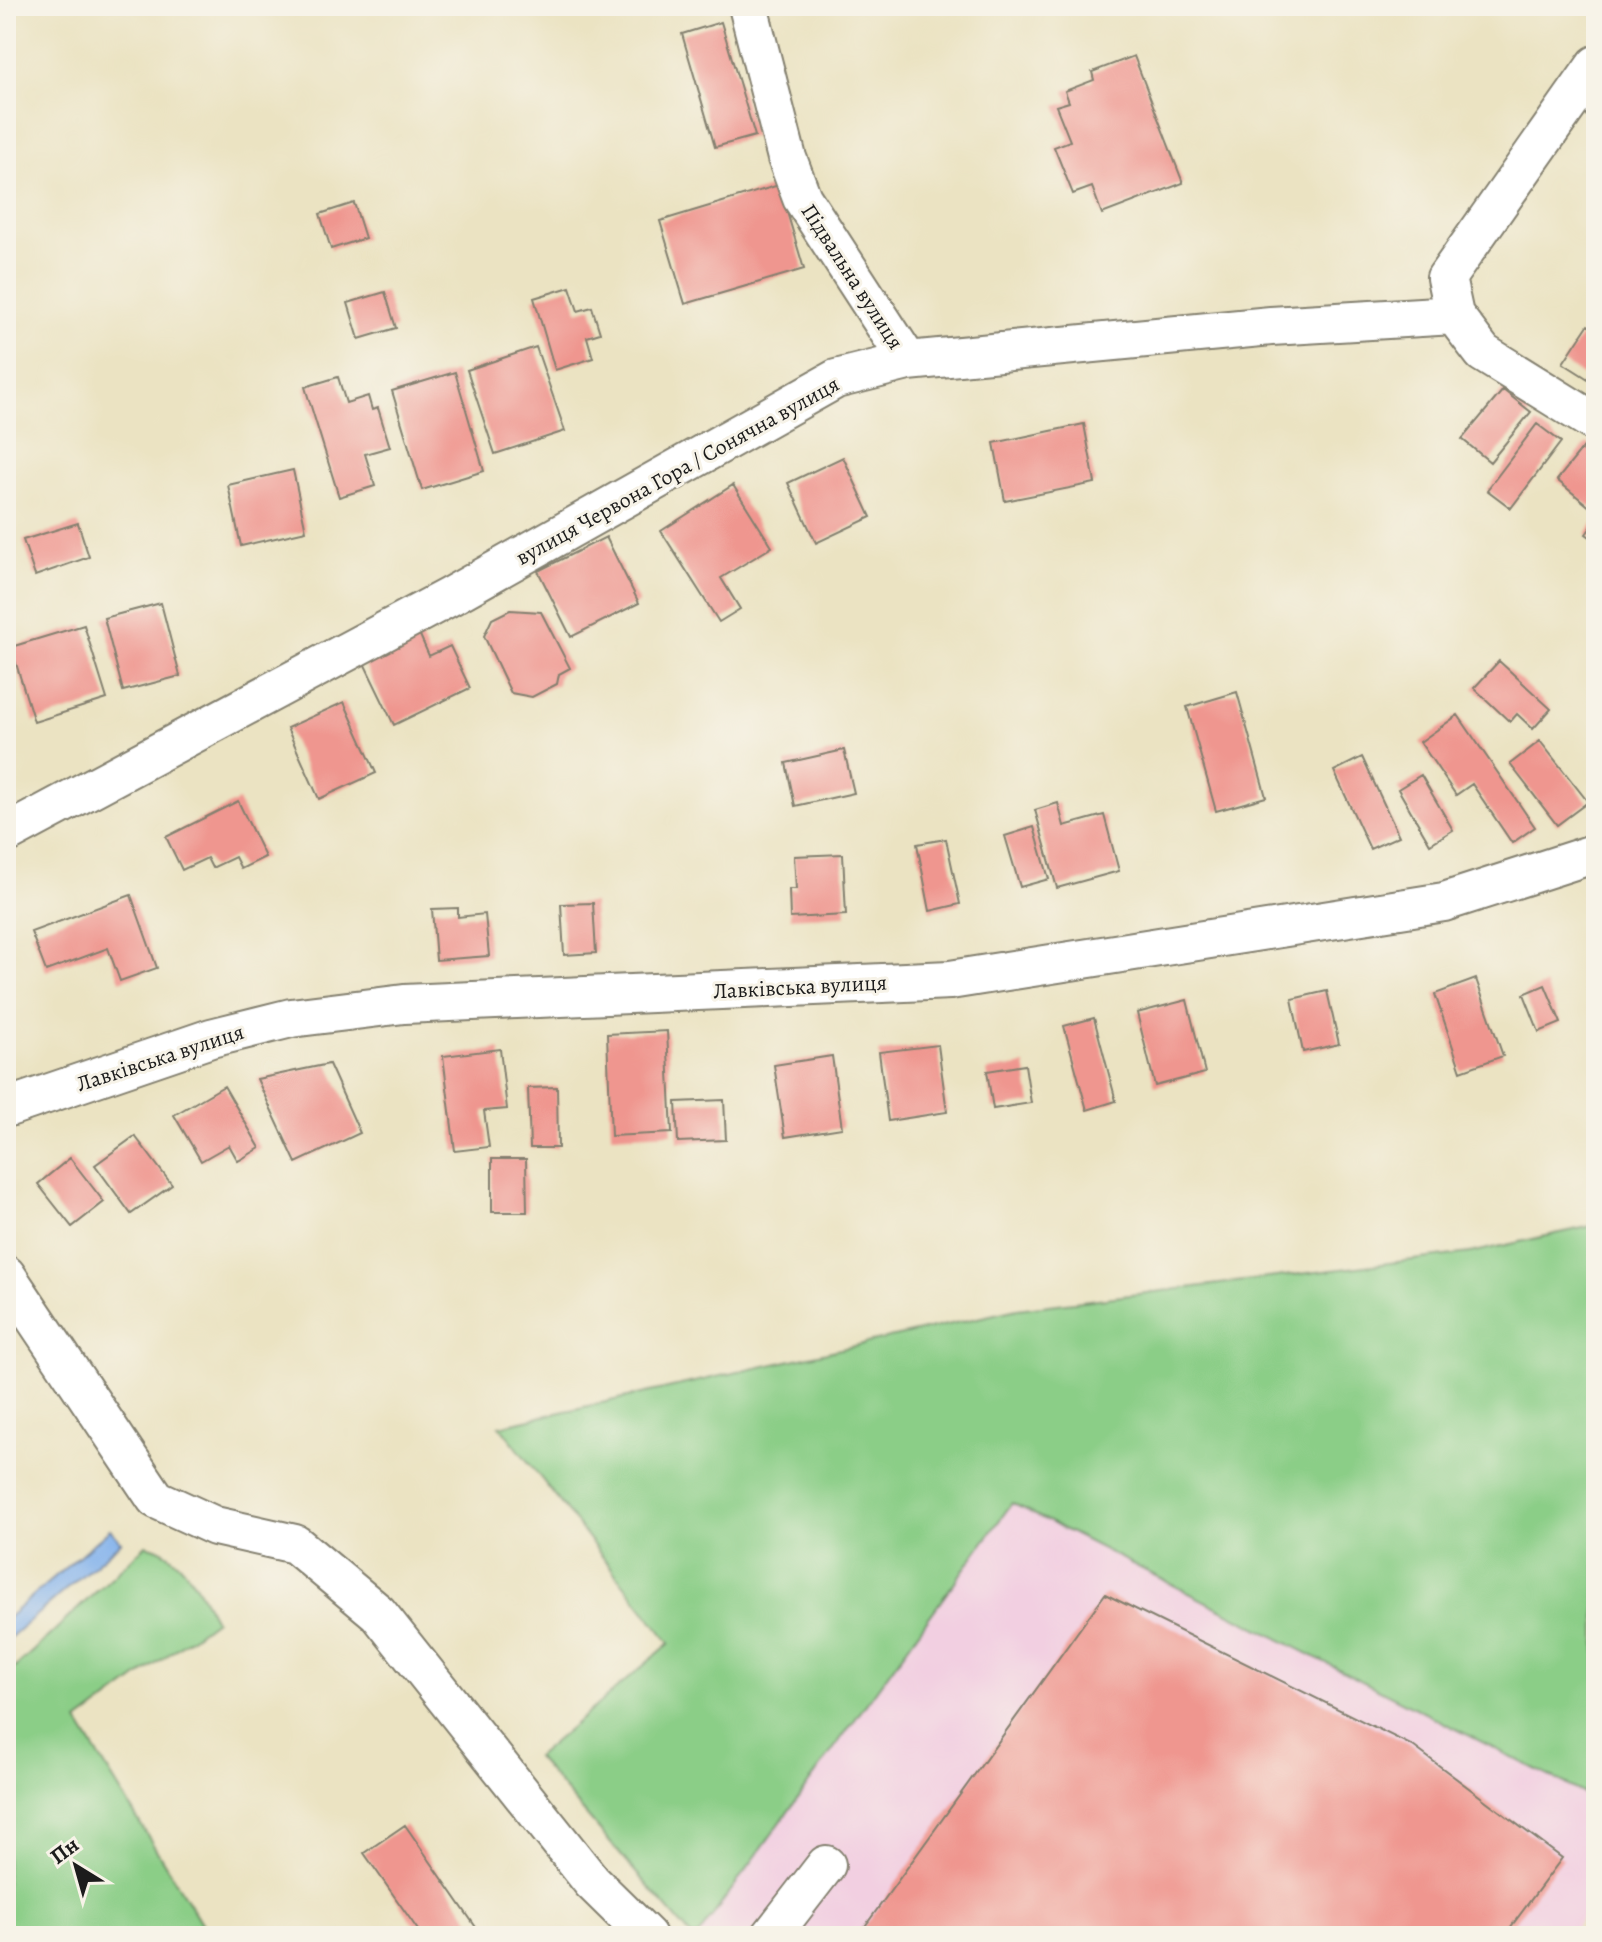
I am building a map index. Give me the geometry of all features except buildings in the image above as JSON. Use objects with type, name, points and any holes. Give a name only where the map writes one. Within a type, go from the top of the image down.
[{"type":"street","name":"Підвальна вулиця","points":[[748,6],[787,158],[802,198],[908,361]]},
{"type":"street","points":[[1596,65],[1446,278],[1454,315],[1483,353],[1596,423]]},
{"type":"street","name":"вулиця Червона Гора / Сонячна вулиця","points":[[6,834],[449,597],[836,379],[908,361],[1271,326],[1454,315]]},
{"type":"street","name":"Лавківська вулиця","points":[[6,1108],[211,1038],[291,1018],[404,1004],[950,980],[1444,902],[1596,853]]},
{"type":"street","points":[[6,1275],[156,1499],[215,1526],[295,1544],[378,1613],[592,1882],[647,1936]]},
{"type":"street","points":[[771,1936],[826,1865]]},
{"type":"shaded area","points":[[1012,1502],[1596,1798],[1596,1890],[1572,1936],[698,1936]]},
{"type":"green space","points":[[1596,1225],[1596,1800],[1012,1503],[698,1936],[691,1936],[536,1757],[670,1643],[500,1426],[1017,1309],[1470,1253]]},
{"type":"green space","points":[[146,1545],[159,1549],[180,1564],[215,1620],[78,1722],[209,1936],[6,1936],[6,1676]]},
{"type":"water","points":[[110,1529],[121,1542],[6,1641],[6,1619]]}]
